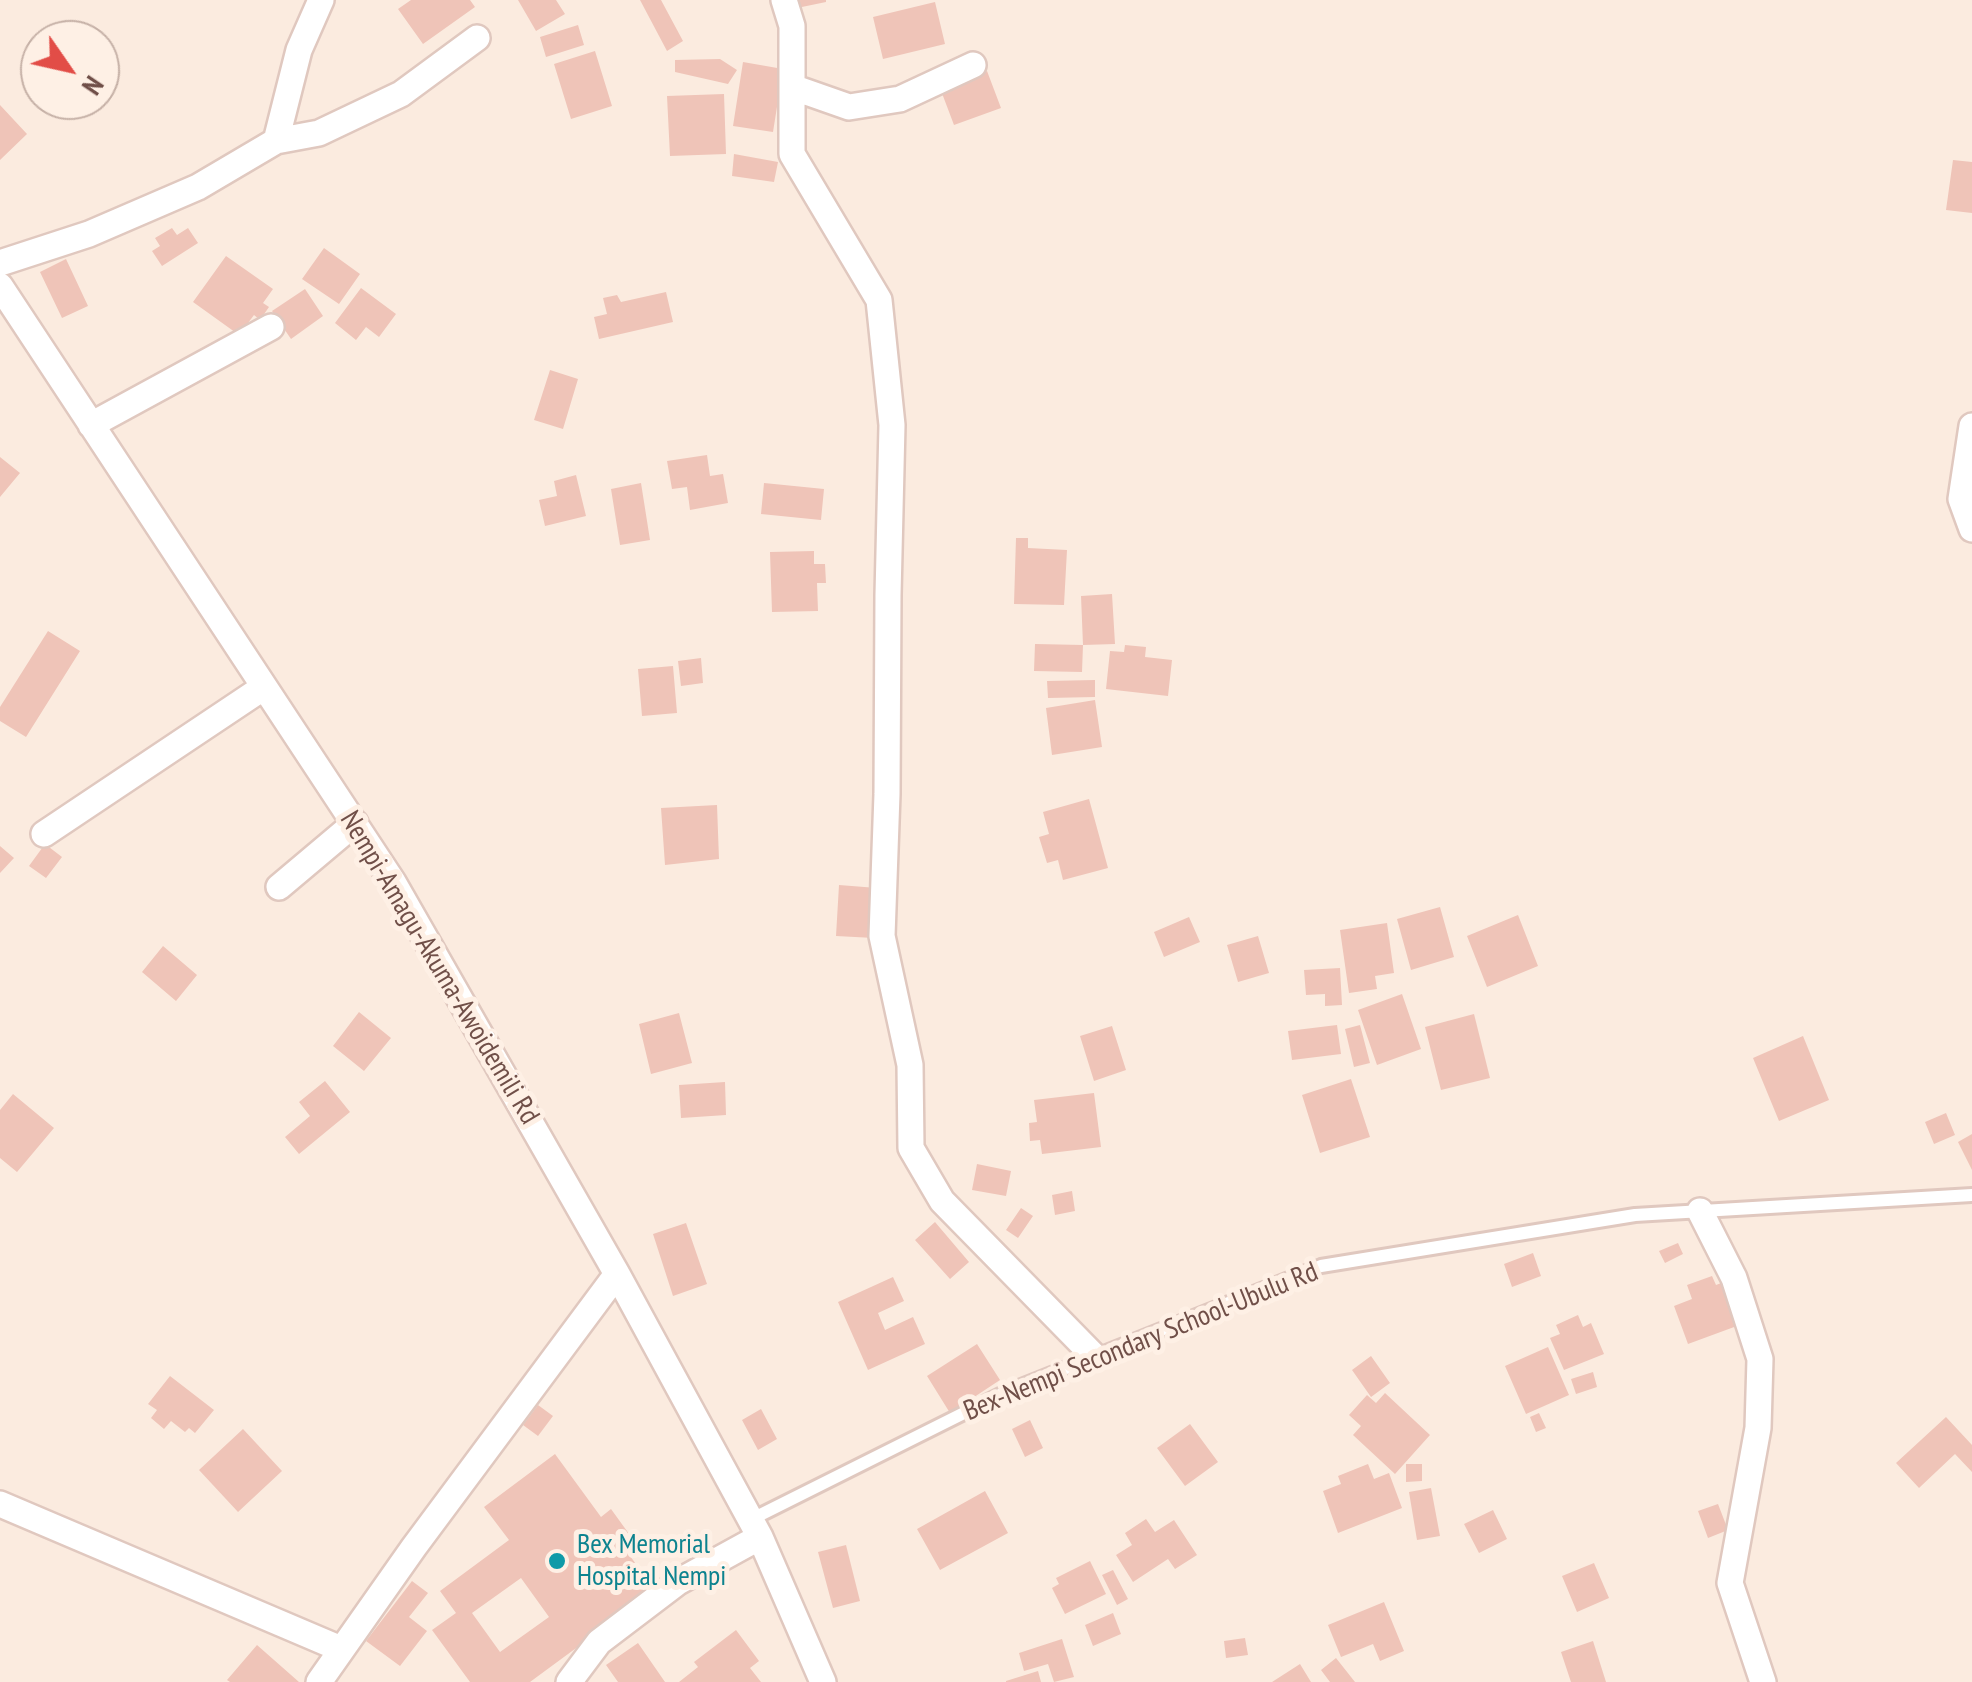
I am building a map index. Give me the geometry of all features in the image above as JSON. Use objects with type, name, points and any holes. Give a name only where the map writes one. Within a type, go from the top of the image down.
[{"type":"street","points":[[276,141],[299,50],[321,0]]},
{"type":"street","points":[[784,0],[792,26],[792,154],[880,300],[892,425],[882,936],[910,1065],[911,1148],[942,1201],[1094,1356]]},
{"type":"street","points":[[0,262],[89,234],[198,188],[276,141],[319,132],[401,94],[477,38]]},
{"type":"street","points":[[792,87],[849,107],[900,99],[972,65]]},
{"type":"street","name":"Nempi-Amagu-Akuma-Awoidemili Rd","points":[[0,286],[393,882],[617,1274],[755,1529],[823,1682]]},
{"type":"street","points":[[91,425],[271,327]]},
{"type":"street","points":[[1972,426],[1961,499],[1972,528]]},
{"type":"street","points":[[44,834],[264,687]]},
{"type":"street","points":[[279,887],[354,824]]},
{"type":"street","points":[[1700,1211],[1734,1278],[1760,1359],[1758,1428],[1730,1584],[1763,1682]]},
{"type":"street","points":[[319,1682],[617,1274]]},
{"type":"street","points":[[0,1504],[341,1649]]},
{"type":"street","points":[[569,1682],[600,1642],[755,1529]]},
{"type":"lane","name":"Bex-Nempi Secondary School-Ubulu Rd","points":[[755,1529],[1006,1392],[1321,1266],[1636,1215],[1972,1195]]},
{"type":"building","points":[[411,0],[470,0],[475,7],[423,44],[398,9]]},
{"type":"building","points":[[518,0],[556,0],[565,14],[536,31]]},
{"type":"building","points":[[640,0],[661,0],[683,41],[667,51]]},
{"type":"building","points":[[795,0],[826,0],[826,2],[797,8]]},
{"type":"building","points":[[935,2],[945,44],[883,59],[873,17]]},
{"type":"building","points":[[578,25],[584,45],[546,57],[540,37]]},
{"type":"building","points":[[595,51],[612,106],[571,119],[554,64]]},
{"type":"building","points":[[720,59],[737,70],[728,84],[675,72],[675,60]]},
{"type":"building","points":[[743,62],[783,69],[773,132],[733,126]]},
{"type":"building","points":[[987,71],[1001,108],[954,125],[940,88]]},
{"type":"building","points":[[724,94],[726,154],[670,156],[667,96]]},
{"type":"building","points":[[0,105],[27,134],[0,160]]},
{"type":"building","points":[[734,154],[778,162],[774,182],[732,176]]},
{"type":"building","points":[[1953,160],[1972,162],[1972,213],[1946,210]]},
{"type":"building","points":[[172,228],[177,235],[188,228],[198,243],[162,266],[152,251],[160,246],[155,238]]},
{"type":"building","points":[[324,248],[360,274],[339,304],[302,279]]},
{"type":"building","points":[[226,256],[273,289],[263,303],[269,307],[260,320],[254,315],[239,335],[193,302]]},
{"type":"building","points":[[66,259],[88,306],[62,318],[40,272]]},
{"type":"building","points":[[361,288],[396,314],[379,337],[366,327],[356,340],[335,323]]},
{"type":"building","points":[[305,289],[323,316],[291,339],[272,311]]},
{"type":"building","points":[[666,292],[673,322],[599,339],[594,317],[607,314],[603,298],[617,295],[621,302]]},
{"type":"building","points":[[550,370],[578,379],[563,429],[534,420]]},
{"type":"building","points":[[707,455],[710,476],[723,474],[728,503],[690,510],[687,487],[672,489],[667,461]]},
{"type":"building","points":[[0,457],[20,473],[0,497]]},
{"type":"building","points":[[576,475],[586,516],[545,526],[539,500],[557,496],[554,481]]},
{"type":"building","points":[[641,483],[650,540],[620,545],[611,489]]},
{"type":"building","points":[[764,483],[824,489],[821,520],[761,514]]},
{"type":"building","points":[[1016,538],[1028,538],[1028,548],[1067,550],[1064,605],[1014,604]]},
{"type":"building","points":[[814,551],[814,564],[825,564],[826,583],[817,583],[818,611],[772,612],[770,552]]},
{"type":"building","points":[[1112,594],[1115,644],[1083,645],[1081,596]]},
{"type":"building","points":[[48,631],[80,651],[26,737],[0,721],[0,707]]},
{"type":"building","points":[[1035,644],[1083,645],[1082,672],[1034,671]]},
{"type":"building","points":[[1125,645],[1146,647],[1145,657],[1172,660],[1168,696],[1106,689],[1110,651],[1124,652]]},
{"type":"building","points":[[701,658],[703,683],[681,686],[678,661]]},
{"type":"building","points":[[673,666],[677,713],[642,716],[638,669]]},
{"type":"building","points":[[1095,680],[1095,697],[1048,698],[1047,681]]},
{"type":"building","points":[[1095,700],[1102,747],[1052,755],[1046,708]]},
{"type":"building","points":[[1089,799],[1108,868],[1063,880],[1058,860],[1047,863],[1039,837],[1049,834],[1043,812]]},
{"type":"building","points":[[717,805],[719,859],[665,865],[661,808]]},
{"type":"building","points":[[45,844],[62,857],[46,878],[29,866]]},
{"type":"building","points":[[0,846],[14,858],[0,873]]},
{"type":"building","points":[[839,885],[877,888],[874,938],[836,936]]},
{"type":"building","points":[[1440,907],[1454,957],[1411,970],[1397,919]]},
{"type":"building","points":[[1518,915],[1538,966],[1487,987],[1467,936]]},
{"type":"building","points":[[1189,917],[1200,942],[1164,957],[1154,932]]},
{"type":"building","points":[[1387,923],[1394,973],[1375,976],[1377,989],[1349,993],[1340,930]]},
{"type":"building","points":[[1258,936],[1269,973],[1238,982],[1227,945]]},
{"type":"building","points":[[163,946],[197,975],[176,1001],[142,972]]},
{"type":"building","points":[[1340,968],[1342,1005],[1325,1006],[1325,994],[1306,995],[1304,970]]},
{"type":"building","points":[[1402,994],[1421,1049],[1377,1065],[1358,1010]]},
{"type":"building","points":[[359,1012],[391,1038],[364,1071],[333,1046]]},
{"type":"building","points":[[679,1013],[692,1063],[651,1074],[639,1024]]},
{"type":"building","points":[[1474,1014],[1490,1078],[1441,1090],[1425,1027]]},
{"type":"building","points":[[1337,1025],[1341,1054],[1292,1060],[1288,1031]]},
{"type":"building","points":[[1360,1025],[1370,1063],[1354,1067],[1345,1029]]},
{"type":"building","points":[[1112,1026],[1126,1070],[1094,1081],[1080,1036]]},
{"type":"building","points":[[1803,1036],[1829,1100],[1779,1121],[1753,1058]]},
{"type":"building","points":[[1351,1079],[1370,1137],[1320,1153],[1302,1095]]},
{"type":"building","points":[[325,1081],[350,1112],[299,1154],[285,1137],[310,1116],[299,1102]]},
{"type":"building","points":[[725,1082],[726,1115],[681,1118],[679,1085]]},
{"type":"building","points":[[1094,1093],[1101,1147],[1042,1154],[1040,1140],[1030,1141],[1029,1123],[1037,1122],[1034,1100]]},
{"type":"building","points":[[13,1094],[54,1128],[17,1172],[0,1158],[0,1110]]},
{"type":"building","points":[[1946,1113],[1955,1135],[1934,1144],[1925,1122]]},
{"type":"building","points":[[1972,1134],[1972,1170],[1958,1142]]},
{"type":"building","points":[[977,1164],[1011,1171],[1006,1196],[972,1190]]},
{"type":"building","points":[[1072,1191],[1075,1211],[1055,1215],[1052,1195]]},
{"type":"building","points":[[1021,1208],[1033,1216],[1018,1238],[1006,1230]]},
{"type":"building","points":[[935,1222],[969,1262],[950,1279],[915,1240]]},
{"type":"building","points":[[686,1223],[707,1284],[673,1296],[653,1234]]},
{"type":"building","points":[[1678,1243],[1683,1254],[1665,1263],[1659,1251]]},
{"type":"building","points":[[1533,1253],[1541,1276],[1512,1287],[1504,1264]]},
{"type":"building","points":[[1712,1276],[1716,1285],[1729,1280],[1745,1323],[1688,1344],[1674,1306],[1692,1299],[1687,1285]]},
{"type":"building","points":[[893,1277],[904,1301],[878,1313],[885,1330],[913,1317],[925,1344],[868,1370],[838,1302]]},
{"type":"building","points":[[1578,1315],[1583,1327],[1591,1323],[1604,1354],[1564,1370],[1550,1338],[1560,1334],[1556,1325]]},
{"type":"building","points":[[977,1344],[1000,1380],[950,1413],[927,1376]]},
{"type":"building","points":[[1548,1347],[1569,1395],[1526,1414],[1505,1366]]},
{"type":"building","points":[[1371,1356],[1390,1383],[1371,1397],[1352,1370]]},
{"type":"building","points":[[1593,1372],[1597,1387],[1576,1394],[1571,1379]]},
{"type":"building","points":[[170,1376],[214,1410],[195,1433],[189,1428],[185,1432],[171,1421],[164,1429],[151,1418],[157,1410],[148,1404]]},
{"type":"building","points":[[1385,1393],[1430,1435],[1395,1474],[1353,1435],[1361,1426],[1349,1415],[1367,1395],[1376,1403]]},
{"type":"building","points":[[538,1405],[553,1416],[538,1436],[523,1425]]},
{"type":"building","points":[[761,1409],[777,1439],[758,1450],[742,1420]]},
{"type":"building","points":[[1539,1413],[1546,1428],[1536,1432],[1530,1417]]},
{"type":"building","points":[[1946,1417],[1972,1445],[1972,1472],[1955,1454],[1919,1488],[1896,1463]]},
{"type":"building","points":[[1030,1420],[1043,1448],[1025,1457],[1012,1429]]},
{"type":"building","points":[[1190,1424],[1218,1462],[1185,1486],[1157,1448]]},
{"type":"building","points":[[243,1429],[282,1471],[238,1512],[199,1470]]},
{"type":"building","name":"Bex Memorial Hospital Nempi","points":[[555,1454],[601,1517],[611,1509],[632,1538],[622,1545],[655,1590],[530,1682],[470,1682],[432,1630],[456,1613],[440,1591],[509,1540],[484,1507]],"holes":[[[521,1578],[549,1617],[500,1652],[472,1613]]]},
{"type":"building","points":[[1368,1464],[1374,1479],[1389,1473],[1402,1508],[1338,1533],[1323,1491],[1341,1484],[1338,1476]]},
{"type":"building","points":[[1406,1464],[1422,1464],[1422,1481],[1406,1482]]},
{"type":"building","points":[[1431,1488],[1440,1536],[1417,1540],[1409,1492]]},
{"type":"building","points":[[985,1491],[1008,1533],[940,1570],[917,1529]]},
{"type":"building","points":[[1718,1504],[1728,1530],[1708,1538],[1698,1511]]},
{"type":"building","points":[[1493,1510],[1507,1539],[1479,1553],[1464,1524]]},
{"type":"building","points":[[1146,1519],[1155,1532],[1174,1520],[1197,1555],[1175,1569],[1168,1559],[1133,1582],[1116,1555],[1132,1545],[1125,1533]]},
{"type":"building","points":[[846,1545],[860,1601],[833,1608],[818,1552]]},
{"type":"building","points":[[1090,1561],[1106,1594],[1065,1614],[1052,1588],[1059,1584],[1056,1578]]},
{"type":"building","points":[[1594,1563],[1609,1598],[1577,1612],[1562,1576]]},
{"type":"building","points":[[1113,1570],[1128,1599],[1117,1605],[1102,1575]]},
{"type":"building","points":[[412,1581],[428,1593],[409,1617],[427,1631],[400,1666],[366,1641]]},
{"type":"building","points":[[1384,1602],[1404,1651],[1380,1661],[1373,1644],[1341,1657],[1328,1625]]},
{"type":"building","points":[[1113,1613],[1121,1634],[1093,1646],[1085,1625]]},
{"type":"building","points":[[736,1630],[759,1661],[750,1668],[761,1682],[679,1682],[698,1667],[694,1662]]},
{"type":"building","points":[[1245,1638],[1248,1655],[1226,1658],[1224,1641]]},
{"type":"building","points":[[1062,1639],[1074,1677],[1054,1682],[1048,1664],[1024,1671],[1019,1653]]},
{"type":"building","points":[[1593,1641],[1606,1682],[1571,1682],[1561,1652]]},
{"type":"building","points":[[638,1643],[665,1682],[618,1682],[606,1665]]},
{"type":"building","points":[[257,1645],[299,1682],[227,1680]]},
{"type":"building","points":[[1336,1658],[1355,1682],[1330,1682],[1321,1670]]},
{"type":"building","points":[[1300,1664],[1311,1682],[1272,1682]]},
{"type":"building","points":[[1038,1671],[1041,1682],[1006,1682],[1006,1681]]},
{"type":"place","name":"Bex Memorial Hospital Nempi","points":[[557,1561]]}]
